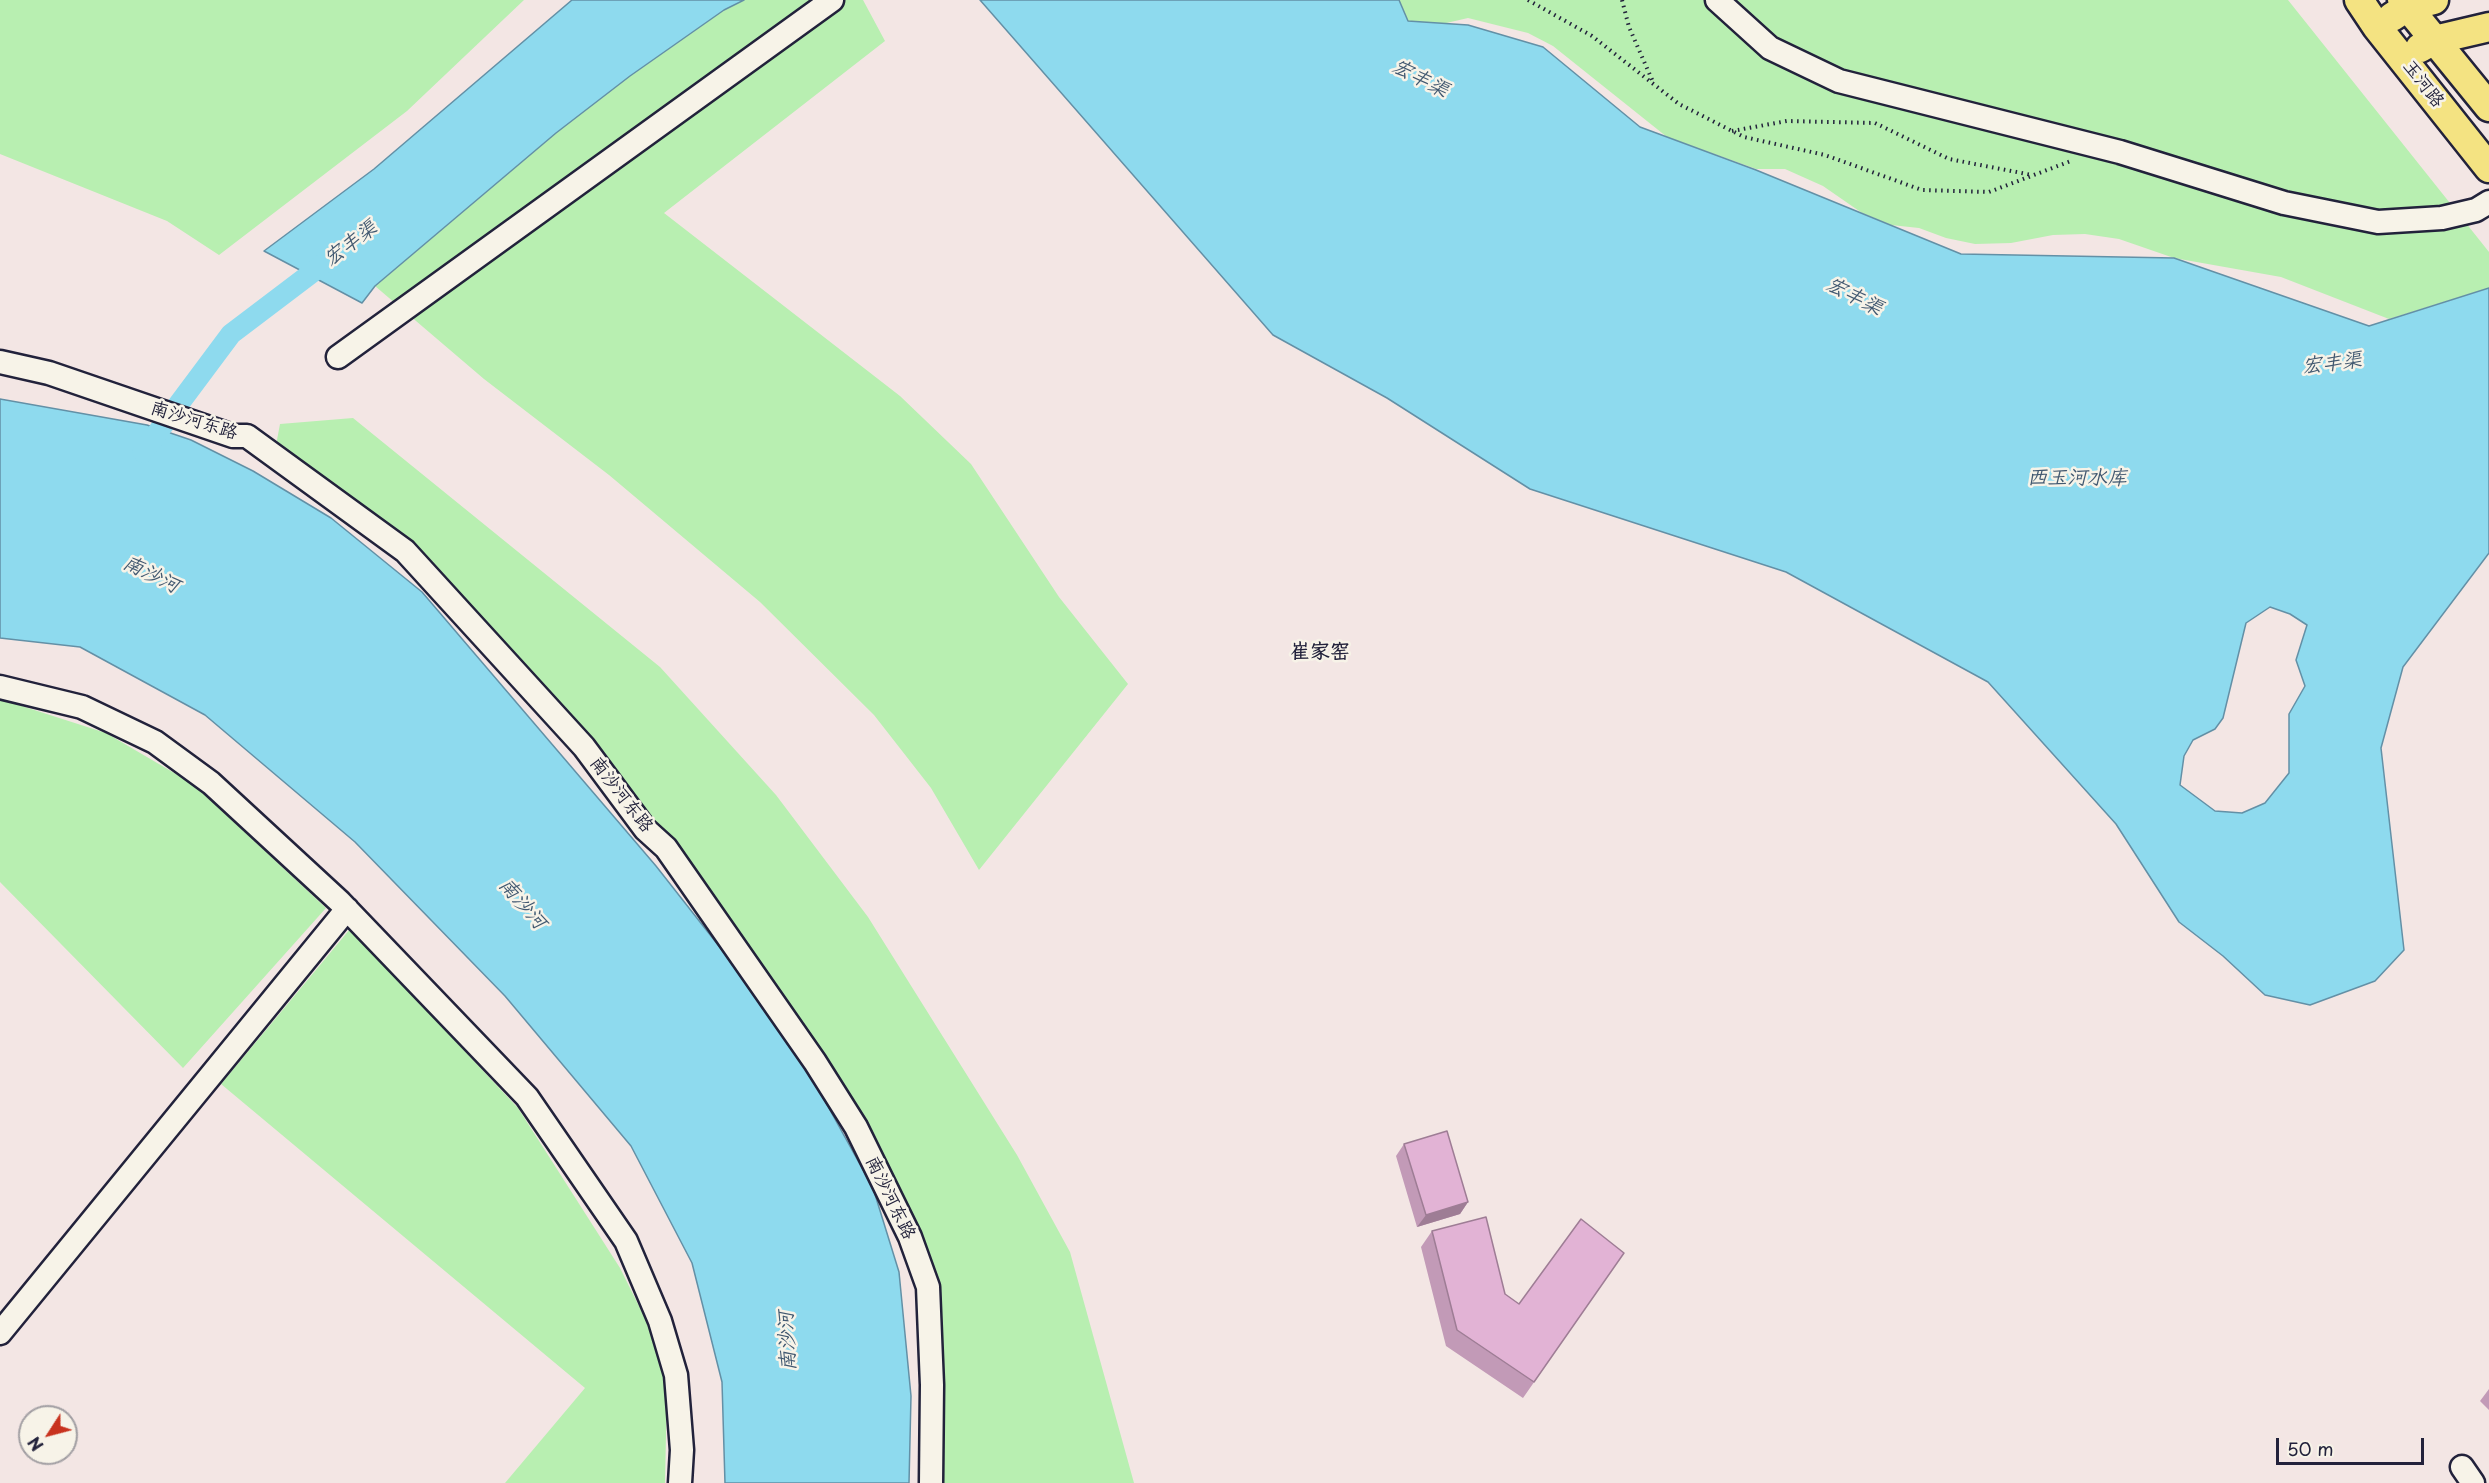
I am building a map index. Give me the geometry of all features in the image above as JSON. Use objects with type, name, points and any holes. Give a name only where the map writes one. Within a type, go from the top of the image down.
[{"type":"main road","name":"玉河路","points":[[2359,0],[2377,27],[2489,168]]},
{"type":"main road","points":[[2377,27],[2404,4],[2434,0]]},
{"type":"main road","name":"玉河路","points":[[2404,4],[2489,107]]},
{"type":"main road","points":[[2403,58],[2434,39],[2489,27]]},
{"type":"street","points":[[338,357],[832,0]]},
{"type":"street","points":[[1717,0],[1770,48],[1839,81],[2105,149],[2284,203],[2378,222],[2442,218],[2476,210],[2489,202]]},
{"type":"street","name":"南沙河东路","points":[[0,362],[49,373],[233,436],[247,436],[405,551],[584,747],[645,829],[666,848],[814,1062],[855,1127],[910,1237],[928,1287],[932,1384],[931,1483]]},
{"type":"street","points":[[0,687],[82,707],[154,742],[211,783],[347,909],[527,1097],[626,1240],[660,1322],[676,1375],[682,1450],[680,1483]]},
{"type":"street","points":[[0,1334],[347,909]]},
{"type":"path","points":[[1523,0],[1530,1],[1592,36],[1679,104],[1744,137],[1825,155],[1922,189],[1989,192],[2105,149]]},
{"type":"path","points":[[1622,0],[1629,27],[1653,83]]},
{"type":"path","points":[[1732,131],[1787,121],[1875,123],[1949,159],[2033,175]]},
{"type":"green space","points":[[0,0],[524,0],[407,111],[219,255],[167,221],[0,154]]},
{"type":"green space","points":[[744,0],[863,0],[885,41],[664,213],[900,396],[971,464],[1059,597],[1128,684],[979,870],[931,788],[874,715],[760,602],[609,475],[484,379],[375,286],[556,133],[630,76],[724,10]]},
{"type":"green space","points":[[1399,0],[2288,0],[2489,252],[2489,288],[2389,319],[2281,277],[2174,258],[2119,239],[2085,234],[2053,235],[2011,243],[1975,244],[1946,238],[1919,228],[1891,225],[1862,213],[1823,186],[1785,169],[1756,169],[1667,137],[1553,46],[1528,33],[1468,18],[1442,24],[1408,21]]},
{"type":"green space","points":[[353,418],[660,667],[776,795],[868,917],[1017,1155],[1070,1252],[1134,1483],[931,1483],[928,1287],[856,1127],[666,848],[405,551],[274,456],[280,424]]},
{"type":"green space","points":[[0,699],[106,733],[193,784],[326,908],[183,1068],[0,882]]},
{"type":"green space","points":[[350,929],[518,1108],[620,1268],[656,1340],[667,1386],[665,1483],[505,1483],[585,1388],[221,1084]]},
{"type":"water","points":[[572,0],[744,0],[724,10],[630,76],[556,133],[375,286],[362,303],[264,251],[374,169]]},
{"type":"water","name":"西玉河水库","points":[[980,0],[1399,0],[1408,21],[1468,25],[1543,47],[1640,127],[1756,170],[1961,254],[2174,258],[2369,326],[2489,288],[2489,553],[2403,667],[2381,748],[2404,950],[2375,981],[2310,1005],[2265,995],[2223,956],[2179,922],[2116,824],[1988,682],[1786,572],[1530,489],[1387,398],[1273,335]],"holes":[[[2270,607],[2290,614],[2307,625],[2296,660],[2305,686],[2289,714],[2289,773],[2265,803],[2242,813],[2215,811],[2180,785],[2184,756],[2193,740],[2215,729],[2223,718],[2246,623]]]},
{"type":"water","name":"南沙河","points":[[0,399],[147,425],[191,440],[253,471],[331,518],[422,592],[656,866],[788,1034],[873,1188],[899,1272],[911,1396],[909,1483],[725,1483],[722,1382],[692,1263],[631,1146],[505,996],[355,842],[205,715],[80,647],[0,638]]},
{"type":"building","points":[[1447,1131],[1468,1202],[1426,1215],[1404,1144]]},
{"type":"building","points":[[1486,1217],[1505,1294],[1519,1304],[1581,1219],[1624,1253],[1534,1382],[1457,1330],[1432,1231]]},
{"type":"waterway","name":"宏丰渠","points":[[143,452],[231,334],[330,259]]},
{"type":"district","name":"崔家窑","points":[[1320,652]]}]
